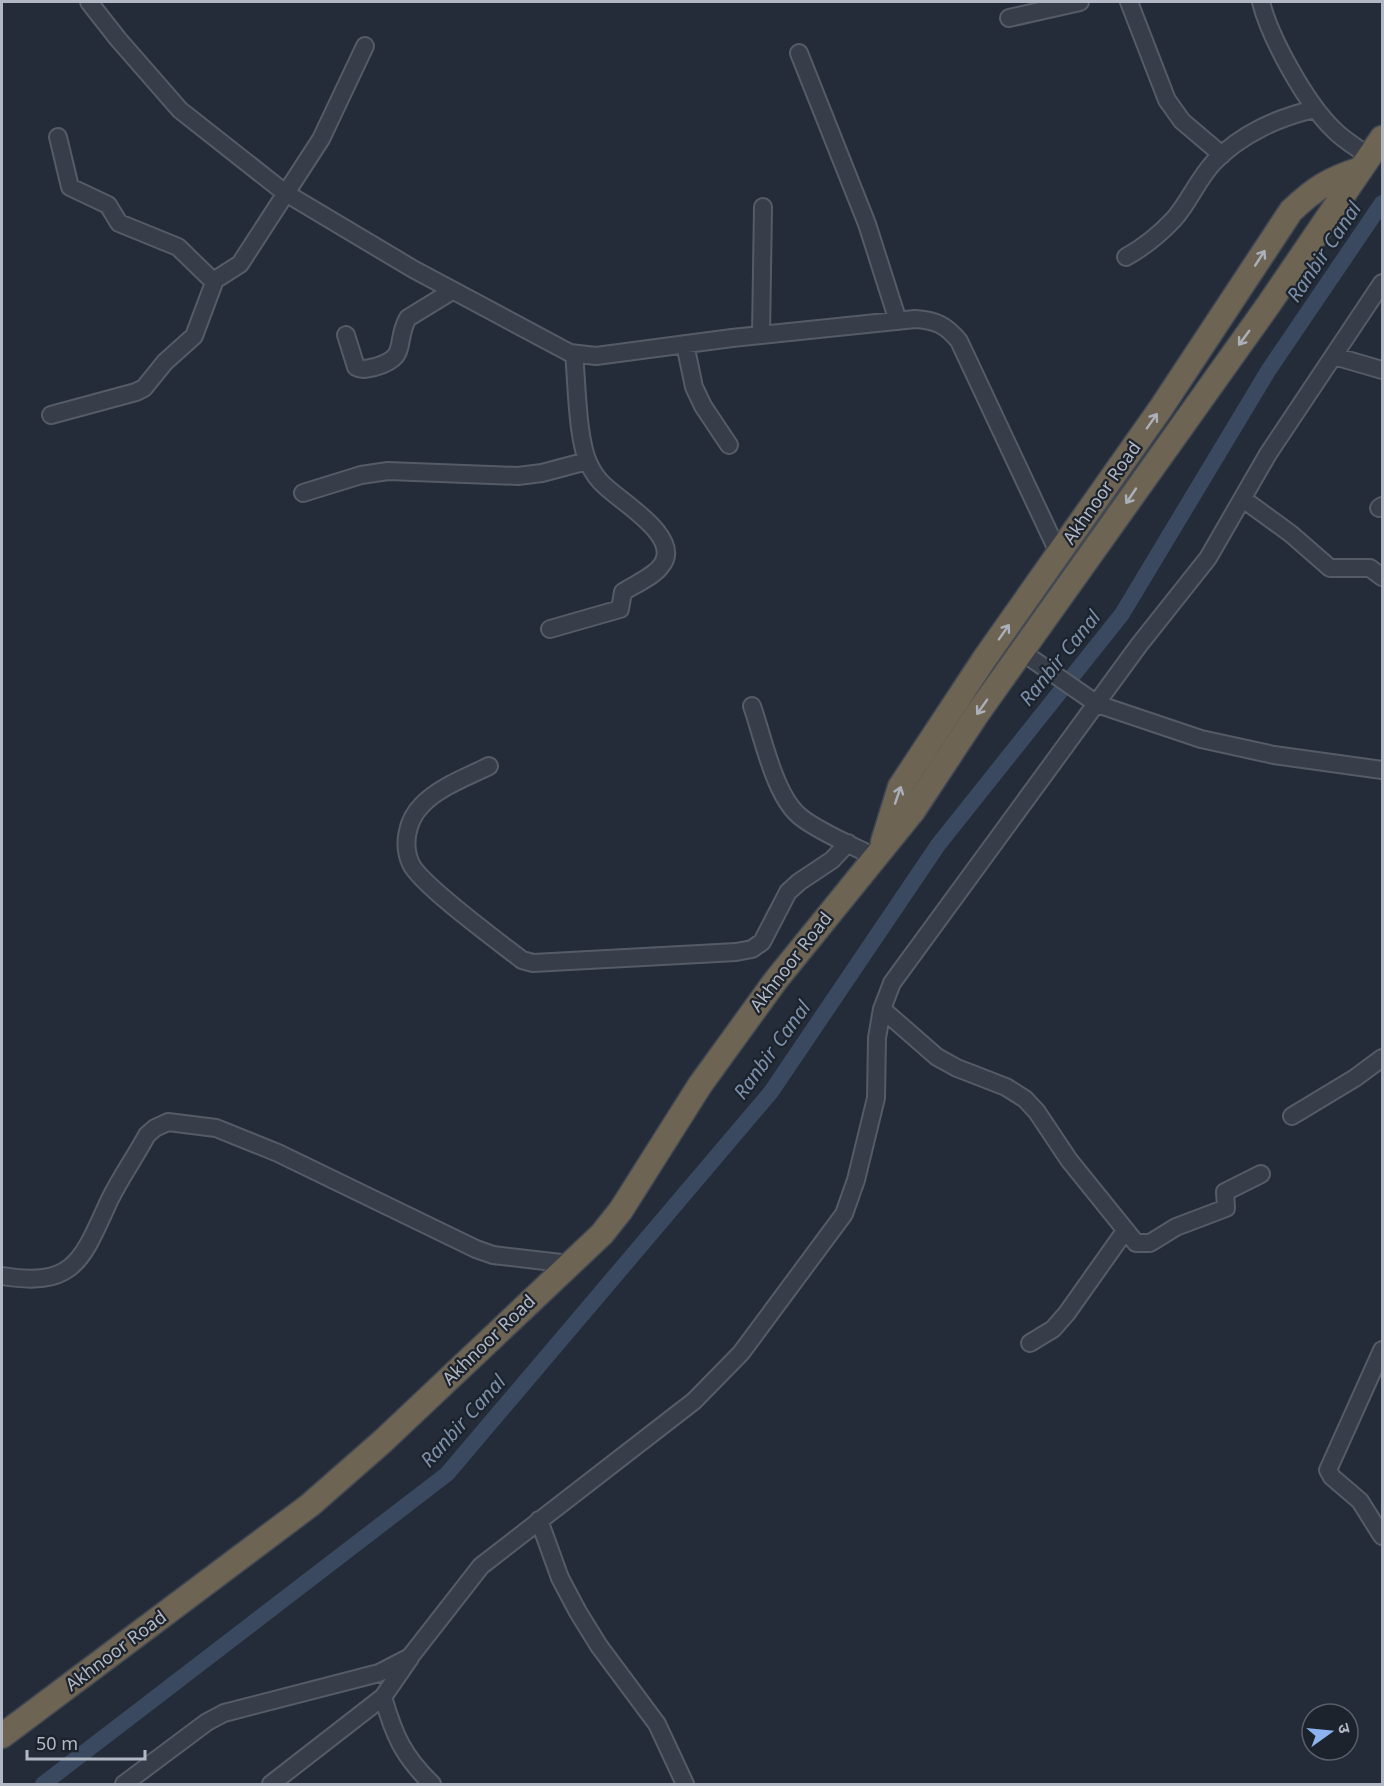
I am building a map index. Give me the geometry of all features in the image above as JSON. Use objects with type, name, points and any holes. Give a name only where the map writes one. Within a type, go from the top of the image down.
[{"type":"highway","name":"Akhnoor Road","points":[[878,854],[900,788],[1161,408],[1291,211],[1313,190],[1371,155]]},
{"type":"highway","name":"Akhnoor Road","points":[[2,1736],[310,1505],[391,1434],[602,1234],[621,1210],[714,1064],[776,980],[913,811],[1371,155]]},
{"type":"street","points":[[89,2],[180,110],[284,192],[452,291],[555,347],[574,354],[596,356],[760,335],[898,321],[935,321],[944,325],[959,341],[1059,554]]},
{"type":"street","points":[[1009,18],[1080,2]]},
{"type":"street","points":[[1129,2],[1167,100],[1182,121],[1222,155]]},
{"type":"street","points":[[1262,2],[1277,45],[1316,109],[1334,131],[1371,155]]},
{"type":"street","points":[[51,415],[124,396],[144,388],[165,362],[194,336],[214,282],[223,273],[240,264],[284,192],[321,139],[365,46]]},
{"type":"street","points":[[799,53],[867,224],[898,321]]},
{"type":"street","points":[[1126,256],[1150,241],[1174,219],[1201,178],[1222,155],[1277,119],[1316,109]]},
{"type":"street","points":[[58,137],[68,185],[107,204],[119,223],[178,247],[214,282]]},
{"type":"street","points":[[760,335],[763,207]]},
{"type":"street","points":[[272,1785],[383,1697],[481,1566],[694,1401],[741,1353],[844,1214],[856,1180],[876,1098],[877,1038],[882,1009],[892,983],[1097,704],[1208,558],[1268,454],[1383,283]]},
{"type":"street","points":[[346,335],[356,367],[366,369],[387,363],[399,354],[408,318],[452,291]]},
{"type":"street","points":[[685,344],[694,387],[703,406],[729,445]]},
{"type":"street","points":[[550,629],[620,609],[623,592],[660,568],[665,560],[666,550],[661,537],[651,524],[605,487],[587,461],[574,354]]},
{"type":"street","points":[[1334,356],[1383,370]]},
{"type":"street","points":[[303,493],[361,475],[388,471],[518,476],[542,473],[587,461]]},
{"type":"street","points":[[1243,499],[1291,534],[1330,568],[1370,568],[1383,577]]},
{"type":"street","points":[[1022,652],[1050,674],[1097,704],[1201,739],[1274,755],[1383,770]]},
{"type":"street","points":[[752,706],[783,795],[792,808],[802,818],[848,843],[878,854]]},
{"type":"street","points":[[489,766],[450,785],[422,804],[413,815],[408,827],[407,855],[419,875],[522,960],[533,963],[736,952],[752,948],[762,942],[771,929],[788,892],[832,860],[848,843]]},
{"type":"street","points":[[882,1009],[937,1057],[957,1068],[1006,1087],[1024,1099],[1136,1243],[1150,1243],[1176,1227],[1226,1208],[1225,1192],[1261,1174]]},
{"type":"street","points":[[1292,1116],[1355,1078],[1383,1058]]},
{"type":"street","points":[[2,1276],[36,1281],[69,1269],[83,1256],[112,1196],[147,1136],[154,1128],[168,1122],[216,1128],[278,1153],[476,1249],[493,1255],[570,1264]]},
{"type":"street","points":[[1030,1343],[1053,1329],[1067,1313],[1125,1231]]},
{"type":"street","points":[[1383,1350],[1328,1470],[1332,1477],[1360,1501],[1383,1536]]},
{"type":"street","points":[[539,1520],[560,1578],[578,1612],[599,1646],[657,1724],[685,1785]]},
{"type":"street","points":[[124,1785],[207,1722],[224,1713],[379,1672],[411,1657]]},
{"type":"street","points":[[383,1697],[398,1743],[414,1767],[432,1785]]},
{"type":"waterway","name":"Ranbir Canal","points":[[43,1784],[447,1474],[771,1092],[938,845],[1122,614],[1268,371],[1382,203]]}]
